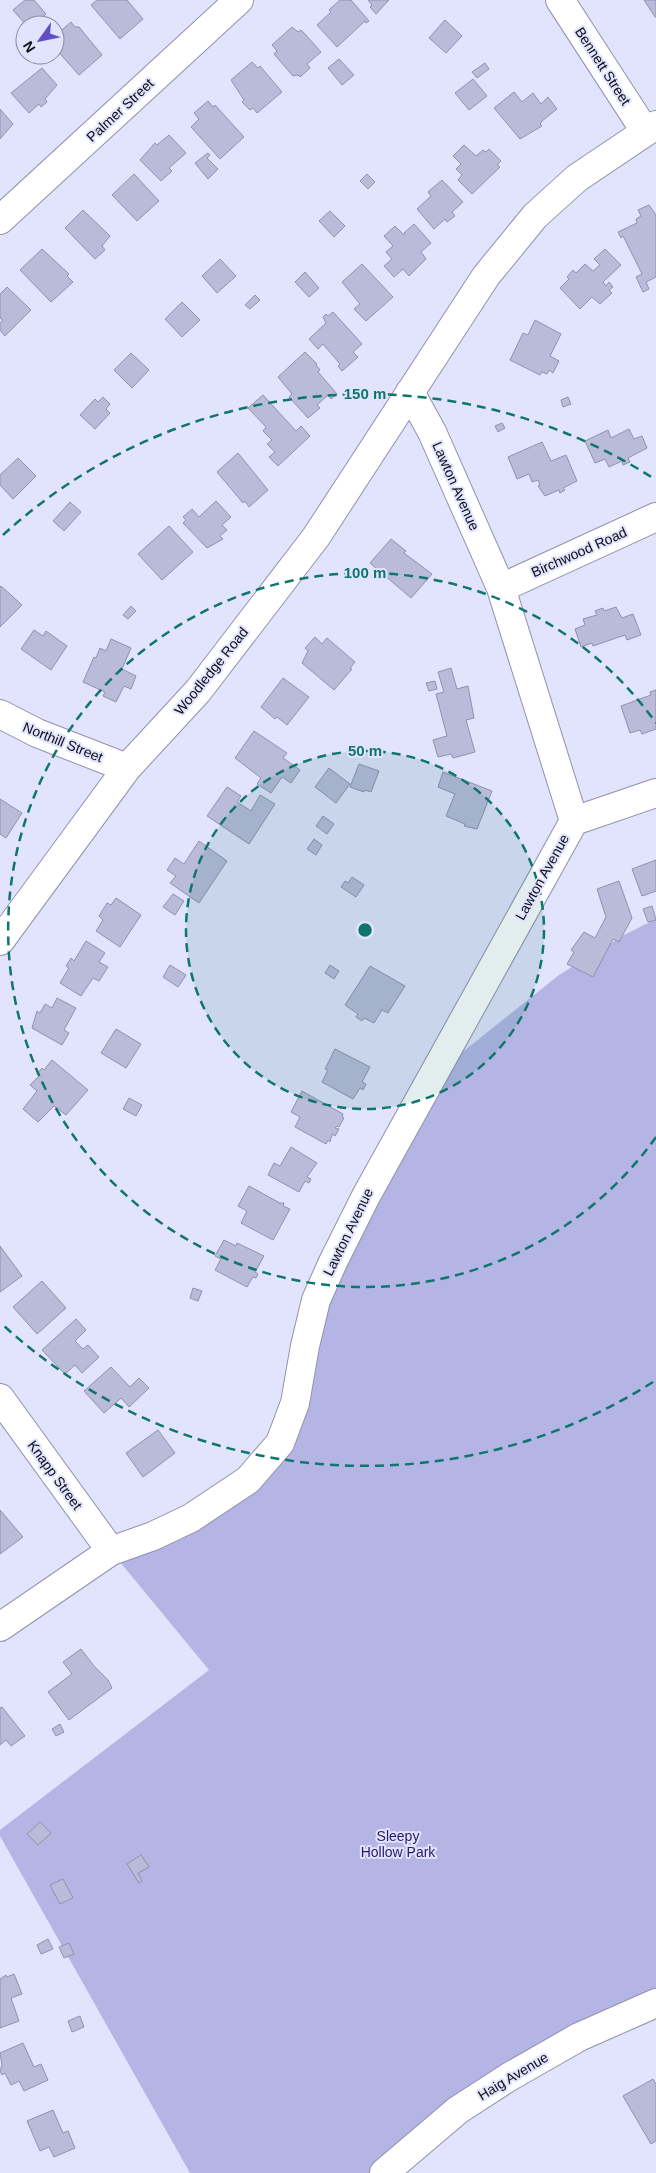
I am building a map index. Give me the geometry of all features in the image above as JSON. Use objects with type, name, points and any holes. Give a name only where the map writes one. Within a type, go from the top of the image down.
[{"type":"street","name":"Palmer Street","points":[[0,220],[239,0]]},
{"type":"street","name":"Bennett Street","points":[[560,0],[651,128]]},
{"type":"street","points":[[410,392],[486,276],[534,216],[577,178],[651,128]]},
{"type":"street","name":"Lawton Avenue","points":[[0,1627],[111,1551],[153,1536],[191,1518],[248,1480],[280,1443],[295,1403],[305,1346],[316,1300],[333,1262],[366,1196],[574,821],[502,588],[432,432],[410,392]]},
{"type":"street","name":"Woodledge Road","points":[[0,941],[127,768],[198,692],[310,545],[410,392]]},
{"type":"street","name":"Birchwood Road","points":[[502,588],[656,517]]},
{"type":"street","name":"Northill Street","points":[[0,714],[37,733],[127,768]]},
{"type":"street","points":[[574,821],[656,793]]},
{"type":"street","name":"Knapp Street","points":[[0,1398],[111,1551]]},
{"type":"street","name":"Haig Avenue","points":[[384,2173],[458,2110],[509,2077],[579,2037],[656,2003]]},
{"type":"green space","name":"Sleepy Hollow Park","points":[[656,919],[656,2003],[579,2037],[384,2173],[190,2173],[0,1836],[0,1830],[209,1670],[111,1551],[153,1536],[280,1443],[316,1300],[425,1082],[559,975],[624,935]]},
{"type":"building","points":[[25,0],[34,0],[46,14],[17,15],[13,10]]},
{"type":"building","points":[[97,0],[127,0],[143,19],[120,39],[91,5]]},
{"type":"building","points":[[340,0],[351,0],[369,21],[366,23],[365,21],[337,47],[317,25],[331,12],[329,10]]},
{"type":"building","points":[[368,0],[389,0],[376,14],[370,7],[372,5]]},
{"type":"building","points":[[644,0],[656,0],[656,17],[655,17]]},
{"type":"building","points":[[445,20],[462,36],[446,53],[429,38]]},
{"type":"building","points":[[71,22],[75,27],[79,27],[102,55],[79,75],[65,59],[65,27]]},
{"type":"building","points":[[292,27],[298,32],[301,30],[321,52],[307,64],[310,68],[300,77],[298,75],[293,76],[274,54],[277,51],[272,45]]},
{"type":"building","points":[[339,59],[354,75],[342,85],[328,68]]},
{"type":"building","points":[[252,62],[258,68],[260,66],[282,92],[257,113],[253,108],[250,110],[242,102],[244,100],[231,80]]},
{"type":"building","points":[[485,63],[489,69],[477,78],[472,72]]},
{"type":"building","points":[[42,68],[57,85],[45,99],[47,102],[41,107],[39,104],[29,113],[11,93]]},
{"type":"building","points":[[473,79],[487,96],[469,110],[455,93]]},
{"type":"building","points":[[514,92],[522,102],[533,93],[541,104],[548,97],[557,109],[542,121],[540,124],[542,126],[520,139],[494,108]]},
{"type":"building","points":[[208,101],[213,107],[215,105],[244,137],[220,159],[191,127],[199,119],[194,113]]},
{"type":"building","points":[[0,109],[13,124],[0,139]]},
{"type":"building","points":[[169,135],[186,153],[169,168],[172,171],[161,181],[140,160],[155,143],[157,145]]},
{"type":"building","points":[[464,145],[476,156],[483,150],[486,152],[489,149],[501,161],[497,165],[500,167],[472,194],[458,180],[462,175],[456,169],[461,164],[453,156]]},
{"type":"building","points":[[208,153],[210,155],[207,158],[218,169],[208,179],[195,163]]},
{"type":"building","points":[[134,174],[159,201],[137,221],[112,195]]},
{"type":"building","points":[[367,174],[375,182],[368,189],[360,181]]},
{"type":"building","points":[[442,180],[463,202],[452,212],[455,216],[447,222],[445,219],[434,229],[417,209],[431,196],[428,192]]},
{"type":"building","points":[[649,205],[656,215],[656,277],[646,282],[649,289],[643,292],[636,277],[642,274],[623,236],[621,238],[618,232],[637,223],[636,219],[641,216],[638,210]]},
{"type":"building","points":[[83,210],[110,236],[102,246],[105,250],[95,259],[65,228]]},
{"type":"building","points":[[330,211],[345,226],[334,237],[319,221]]},
{"type":"building","points":[[414,224],[431,243],[421,252],[426,259],[409,276],[403,269],[394,277],[384,266],[392,259],[386,252],[393,246],[384,236],[395,226],[404,235]]},
{"type":"building","points":[[42,249],[69,274],[67,276],[73,282],[51,302],[20,270]]},
{"type":"building","points":[[605,249],[621,265],[603,282],[606,286],[609,282],[613,287],[609,290],[612,293],[600,304],[592,297],[580,309],[560,288],[569,279],[567,277],[573,270],[576,273],[585,264],[593,271],[600,265],[594,259]]},
{"type":"building","points":[[220,259],[236,276],[217,293],[202,276]]},
{"type":"building","points":[[362,264],[393,297],[366,321],[354,309],[360,304],[342,282]]},
{"type":"building","points":[[305,272],[319,288],[309,297],[295,282]]},
{"type":"building","points":[[7,287],[31,310],[5,336],[0,330],[0,323],[3,320],[0,318],[0,294]]},
{"type":"building","points":[[255,295],[260,300],[250,309],[245,305]]},
{"type":"building","points":[[182,302],[200,320],[182,337],[165,319]]},
{"type":"building","points":[[333,312],[362,344],[353,352],[358,357],[342,371],[338,366],[340,364],[323,344],[318,349],[309,339],[326,323],[323,317]]},
{"type":"building","points":[[535,320],[561,334],[550,356],[559,361],[553,373],[549,370],[547,374],[542,372],[540,375],[510,360],[523,333],[528,335]]},
{"type":"building","points":[[305,352],[317,364],[320,370],[318,372],[337,394],[331,399],[328,395],[317,405],[320,408],[308,418],[289,397],[292,394],[278,377]]},
{"type":"building","points":[[131,353],[149,370],[132,388],[114,370]]},
{"type":"building","points":[[263,395],[296,431],[301,426],[310,436],[278,466],[269,457],[275,452],[267,444],[272,440],[263,431],[266,427],[248,408]]},
{"type":"building","points":[[103,397],[110,404],[106,409],[110,413],[95,429],[80,415],[95,399],[98,402]]},
{"type":"building","points":[[568,397],[571,404],[563,407],[561,400]]},
{"type":"building","points":[[502,423],[505,428],[498,432],[495,426]]},
{"type":"building","points":[[629,429],[634,439],[642,436],[647,448],[628,458],[630,462],[623,465],[622,461],[609,467],[605,459],[595,463],[585,441],[608,430],[611,438]]},
{"type":"building","points":[[542,442],[551,461],[566,455],[577,481],[563,488],[565,490],[560,493],[559,490],[545,496],[538,486],[540,485],[538,480],[532,482],[529,474],[517,479],[508,457]]},
{"type":"building","points":[[238,453],[268,490],[249,507],[245,501],[243,503],[217,472]]},
{"type":"building","points":[[18,458],[36,476],[13,499],[0,485],[0,475]]},
{"type":"building","points":[[216,501],[231,517],[222,525],[227,530],[220,536],[223,539],[207,548],[183,523],[186,520],[183,517],[192,509],[199,517]]},
{"type":"building","points":[[70,502],[81,512],[64,531],[53,521]]},
{"type":"building","points":[[169,526],[193,552],[162,580],[138,554]]},
{"type":"building","points":[[391,539],[406,551],[404,553],[432,574],[411,598],[370,563]]},
{"type":"building","points":[[0,587],[22,605],[0,627]]},
{"type":"building","points":[[131,606],[136,611],[128,619],[123,615]]},
{"type":"building","points":[[616,607],[622,618],[633,614],[641,635],[627,640],[625,635],[593,646],[592,643],[581,647],[575,629],[585,625],[583,619],[597,615],[595,611],[603,608],[604,611]]},
{"type":"building","points":[[34,630],[43,636],[46,631],[67,646],[51,670],[21,649]]},
{"type":"building","points":[[315,637],[322,644],[327,638],[355,662],[350,668],[352,669],[334,690],[302,663],[308,651],[305,648]]},
{"type":"building","points":[[111,639],[131,648],[122,669],[136,676],[131,689],[124,686],[116,702],[103,696],[105,692],[83,682],[94,657],[96,658],[100,648],[106,651]]},
{"type":"building","points":[[451,668],[457,689],[468,686],[474,718],[466,720],[475,752],[453,758],[451,754],[438,757],[433,740],[447,736],[436,694],[444,692],[438,672]]},
{"type":"building","points":[[283,678],[309,697],[287,725],[277,717],[275,719],[261,707]]},
{"type":"building","points":[[435,681],[437,689],[429,691],[426,683]]},
{"type":"building","points":[[656,690],[656,729],[642,734],[640,730],[630,733],[621,706],[651,695],[650,692]]},
{"type":"building","points":[[254,731],[287,753],[283,758],[300,770],[291,783],[282,777],[271,793],[257,784],[261,778],[235,758]]},
{"type":"building","points":[[359,764],[379,771],[371,792],[365,790],[364,792],[350,787]]},
{"type":"building","points":[[329,768],[350,784],[336,803],[315,787]]},
{"type":"building","points":[[443,772],[492,791],[477,829],[464,826],[465,824],[446,816],[455,794],[438,787]]},
{"type":"building","points":[[227,787],[241,796],[237,802],[251,811],[260,795],[275,804],[249,844],[207,816]]},
{"type":"building","points":[[0,799],[22,813],[6,838],[0,834]]},
{"type":"building","points":[[323,816],[334,824],[327,834],[316,826]]},
{"type":"building","points":[[314,839],[322,845],[316,855],[307,849]]},
{"type":"building","points":[[199,841],[227,861],[199,903],[170,883],[176,876],[167,870],[175,858],[184,864]]},
{"type":"building","points":[[656,860],[656,891],[642,896],[632,869]]},
{"type":"building","points":[[352,877],[364,885],[356,897],[341,887],[345,881],[348,883]]},
{"type":"building","points":[[619,881],[632,918],[619,942],[613,939],[593,977],[567,964],[574,952],[571,950],[584,932],[595,938],[606,917],[597,889]]},
{"type":"building","points":[[173,894],[184,901],[175,915],[163,907]]},
{"type":"building","points":[[116,898],[141,915],[120,947],[96,931],[103,920],[99,916],[107,903],[111,905]]},
{"type":"building","points":[[652,906],[656,920],[648,922],[643,909]]},
{"type":"building","points":[[86,941],[105,953],[99,962],[108,967],[99,981],[93,978],[81,996],[60,983],[69,968],[66,966],[71,958],[74,961]]},
{"type":"building","points":[[170,965],[186,975],[178,987],[163,977]]},
{"type":"building","points":[[330,965],[339,971],[334,979],[325,973]]},
{"type":"building","points":[[370,966],[405,986],[388,1013],[382,1010],[374,1023],[364,1018],[362,1021],[356,1017],[358,1014],[345,1005]]},
{"type":"building","points":[[57,998],[76,1008],[64,1030],[69,1033],[62,1045],[32,1028],[37,1011],[40,1013],[45,1004],[52,1008]]},
{"type":"building","points":[[116,1029],[141,1044],[126,1068],[101,1053]]},
{"type":"building","points":[[335,1049],[370,1067],[362,1082],[366,1084],[363,1090],[360,1088],[353,1099],[322,1082],[328,1070],[325,1069]]},
{"type":"building","points":[[52,1060],[88,1090],[66,1115],[54,1106],[38,1122],[23,1109],[37,1091],[30,1085],[39,1076],[37,1074],[42,1068],[44,1070]]},
{"type":"building","points":[[302,1091],[343,1114],[342,1117],[344,1118],[339,1127],[335,1128],[339,1129],[335,1136],[332,1134],[330,1142],[328,1140],[326,1144],[295,1127],[300,1117],[291,1112]]},
{"type":"building","points":[[129,1098],[142,1105],[136,1116],[123,1109]]},
{"type":"building","points":[[291,1147],[317,1163],[307,1177],[311,1179],[309,1183],[305,1181],[299,1192],[268,1175],[274,1163],[280,1166]]},
{"type":"building","points":[[249,1186],[280,1203],[284,1203],[283,1206],[290,1209],[273,1240],[241,1223],[247,1211],[238,1206]]},
{"type":"building","points":[[224,1240],[236,1246],[237,1243],[264,1256],[255,1272],[258,1274],[256,1278],[253,1277],[247,1287],[215,1270],[221,1259],[215,1256]]},
{"type":"building","points":[[0,1246],[22,1276],[0,1292]]},
{"type":"building","points":[[42,1281],[66,1308],[37,1334],[13,1307]]},
{"type":"building","points":[[193,1288],[202,1291],[198,1301],[190,1298]]},
{"type":"building","points":[[76,1319],[86,1330],[75,1341],[83,1349],[88,1345],[99,1357],[82,1373],[75,1365],[65,1374],[42,1350]]},
{"type":"building","points":[[111,1367],[130,1387],[139,1378],[149,1388],[129,1407],[121,1398],[104,1413],[84,1391]]},
{"type":"building","points":[[158,1430],[175,1453],[143,1477],[126,1453]]},
{"type":"building","points":[[0,1510],[23,1537],[0,1554]]},
{"type":"building","points":[[81,1649],[108,1680],[112,1688],[69,1720],[48,1692],[72,1674],[63,1662]]},
{"type":"building","points":[[2,1707],[25,1736],[11,1746],[6,1740],[0,1745],[0,1708]]},
{"type":"building","points":[[60,1724],[64,1732],[56,1736],[52,1729]]},
{"type":"building","points":[[40,1822],[51,1833],[38,1845],[27,1834]]},
{"type":"building","points":[[141,1855],[149,1867],[138,1873],[142,1881],[139,1883],[127,1864]]},
{"type":"building","points":[[63,1879],[73,1898],[60,1904],[50,1885]]},
{"type":"building","points":[[48,1939],[53,1949],[41,1954],[37,1945]]},
{"type":"building","points":[[69,1943],[74,1954],[64,1958],[59,1947]]},
{"type":"building","points":[[14,1974],[22,1994],[11,1998],[19,2021],[0,2028],[0,1979],[6,1975],[7,1977]]},
{"type":"building","points":[[80,2016],[84,2027],[72,2032],[68,2021]]},
{"type":"building","points":[[23,2043],[34,2067],[41,2064],[48,2080],[24,2091],[19,2081],[11,2085],[5,2073],[2,2075],[0,2071],[2,2065],[0,2053]]},
{"type":"building","points":[[653,2079],[656,2084],[656,2141],[651,2144],[623,2096]]},
{"type":"building","points":[[53,2110],[63,2133],[68,2131],[75,2148],[54,2157],[49,2147],[40,2151],[27,2121]]}]
